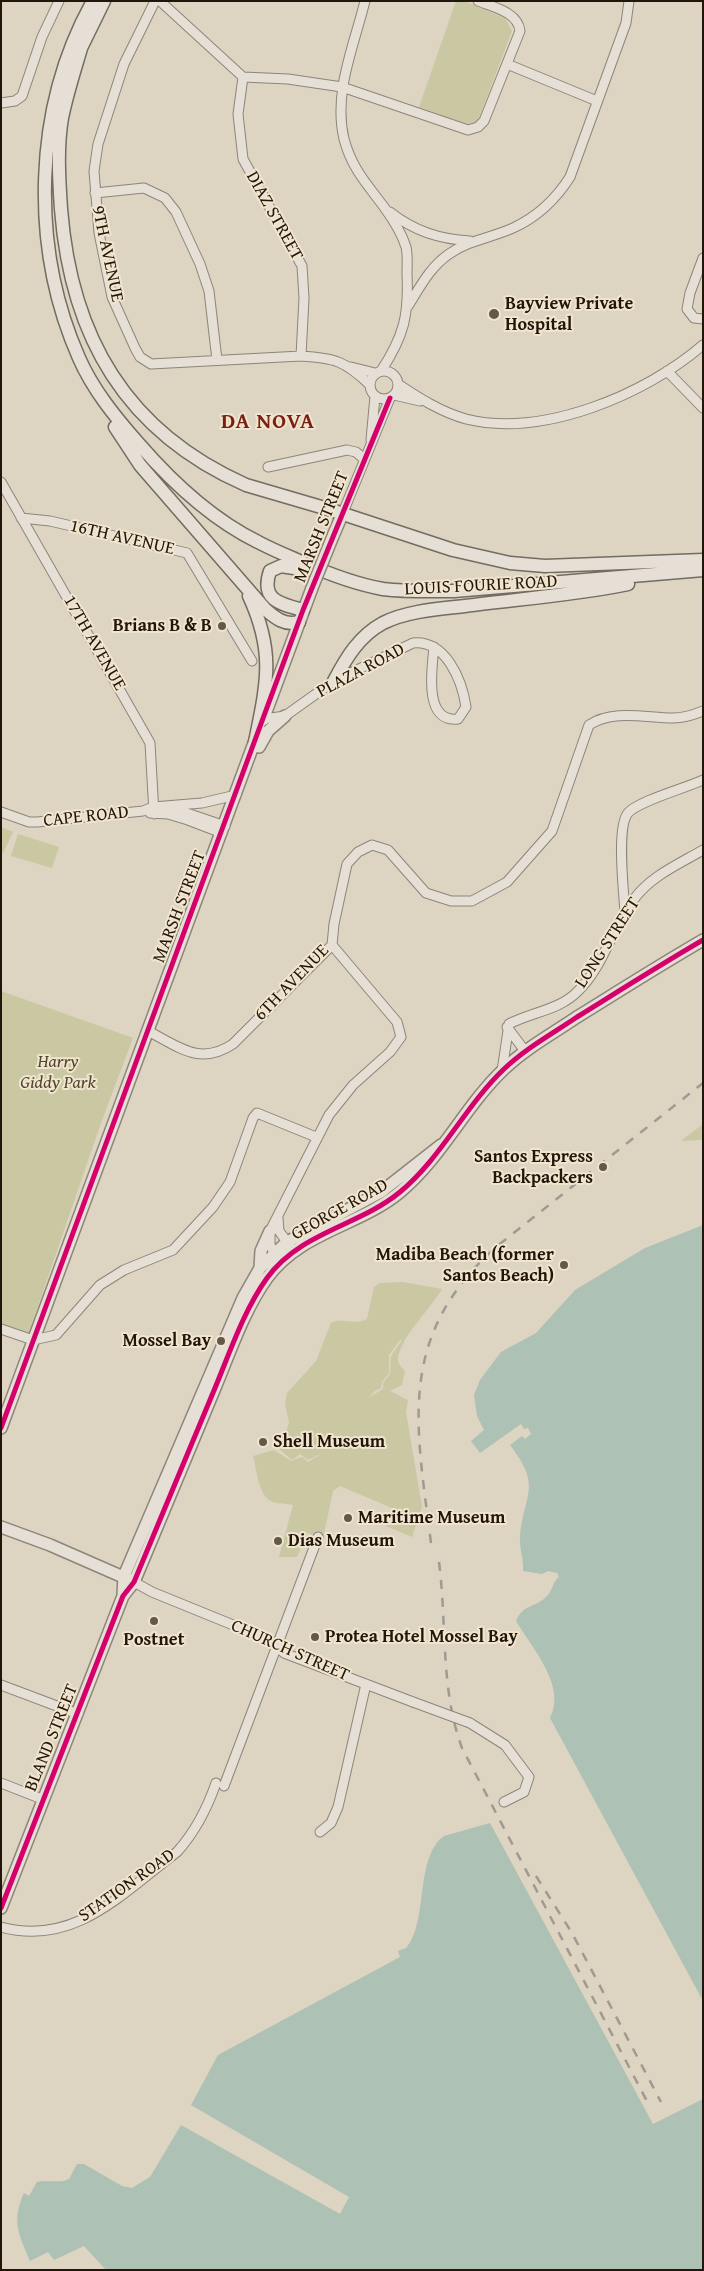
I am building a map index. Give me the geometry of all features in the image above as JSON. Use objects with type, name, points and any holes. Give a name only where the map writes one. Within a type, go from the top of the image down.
[{"type":"main road","name":"LOUIS FOURIE ROAD","points":[[93,1],[67,60],[53,113],[46,167],[48,246],[52,275],[59,303],[80,359],[103,400],[159,467],[190,496],[223,521],[256,542],[338,578],[382,588],[419,592],[703,570]]},
{"type":"main road","name":"LOUIS FOURIE ROAD","points":[[104,1],[82,45],[67,84],[53,141],[50,176],[52,245],[63,302],[83,357],[105,399],[129,433]]},
{"type":"main road","points":[[82,45],[62,120],[60,193],[65,244],[74,293],[88,332],[119,386],[139,410],[166,436],[195,459],[246,485],[453,550],[510,563],[545,566],[703,560]]},
{"type":"main road","points":[[80,359],[98,402],[140,465],[276,618],[286,623],[301,616]]},
{"type":"main road","points":[[301,616],[271,597],[266,582],[270,571],[281,566],[294,567],[338,578]]},
{"type":"main road","points":[[334,681],[348,654],[360,640],[394,618],[438,609],[618,586],[686,571]]},
{"type":"main road","points":[[242,580],[260,621],[267,652],[267,676],[255,742]]},
{"type":"street","points":[[1,103],[15,101],[25,90],[42,37],[59,1]]},
{"type":"street","name":"9TH AVENUE","points":[[155,1],[131,46],[112,98],[98,144],[94,171],[99,233],[112,297],[140,357],[150,364],[301,356],[336,359],[351,367],[370,385]]},
{"type":"street","points":[[160,1],[242,77],[288,78],[342,87],[468,130],[478,127],[484,121],[520,31],[517,21],[509,14],[478,1]]},
{"type":"street","points":[[365,1],[342,87],[340,114],[344,138],[352,162],[363,183],[384,208],[406,248],[408,306]]},
{"type":"street","points":[[392,396],[397,380],[395,350],[408,306],[428,274],[440,261],[470,241],[512,228],[530,218],[552,201],[570,177],[626,23],[629,1]]},
{"type":"street","points":[[507,64],[597,101]]},
{"type":"street","name":"DIAZ STREET","points":[[242,77],[238,114],[243,159],[302,266],[304,298],[301,356]]},
{"type":"street","points":[[95,193],[144,188],[166,198],[200,264],[209,292],[217,360]]},
{"type":"street","points":[[384,208],[406,225],[424,232],[445,239],[470,241]]},
{"type":"street","points":[[703,258],[687,302],[689,314],[703,319]]},
{"type":"street","points":[[395,350],[370,385],[375,396],[382,399],[392,396],[427,403],[465,419],[500,424],[558,417],[611,401],[667,371],[703,345]]},
{"type":"street","name":"9TH AVENUE","points":[[351,367],[378,372]]},
{"type":"street","points":[[378,372],[389,371],[397,380],[427,403]]},
{"type":"street","points":[[667,371],[703,408]]},
{"type":"street","name":"MARSH STREET","points":[[1,1428],[301,616],[371,440],[375,396]]},
{"type":"street","name":"MARSH STREET","points":[[371,440],[377,434],[392,396]]},
{"type":"street","points":[[268,467],[347,450],[356,452],[364,459]]},
{"type":"street","name":"17TH AVENUE","points":[[1,482],[150,743],[153,757],[154,810]]},
{"type":"street","name":"16TH AVENUE","points":[[21,518],[50,521],[187,554],[252,661]]},
{"type":"street","name":"PLAZA ROAD","points":[[264,719],[285,716],[334,681],[413,643],[422,643],[434,646],[458,674],[464,692],[466,707],[458,719],[447,719],[440,715],[435,707],[432,673],[434,646]]},
{"type":"street","name":"6TH AVENUE","points":[[148,1031],[178,1047],[200,1055],[221,1052],[233,1044],[332,945],[334,924],[347,864],[358,852],[372,845],[379,846],[388,850],[426,893],[450,901],[472,901],[508,882],[552,831],[589,725],[597,720],[610,717],[638,715],[674,718],[703,711]]},
{"type":"street","points":[[242,777],[268,731],[285,716]]},
{"type":"street","points":[[625,913],[621,844],[625,818],[629,812],[641,805],[703,780]]},
{"type":"street","name":"CAPE ROAD","points":[[1,812],[29,822],[37,822],[154,810],[202,803],[236,795]]},
{"type":"street","name":"CAPE ROAD","points":[[167,807],[223,830]]},
{"type":"street","name":"CAPE ROAD","points":[[154,810],[223,830]]},
{"type":"street","name":"LONG STREET","points":[[507,1027],[512,1023],[566,1002],[579,991],[593,973],[634,899],[655,879],[703,850]]},
{"type":"street","name":"GEORGE ROAD","points":[[129,1579],[243,1298],[260,1268],[290,1247],[351,1221],[388,1201],[429,1165],[442,1144],[502,1070],[524,1051],[655,968],[703,940]]},
{"type":"street","points":[[260,1268],[261,1251],[270,1231],[316,1137],[329,1115],[353,1085],[390,1052],[401,1037],[397,1022],[332,945]]},
{"type":"street","points":[[507,1027],[524,1051]]},
{"type":"street","points":[[502,1070],[507,1027]]},
{"type":"street","points":[[1,1329],[33,1340],[56,1335],[90,1295],[113,1276],[165,1255],[182,1242],[213,1207],[230,1182],[253,1118],[257,1113],[262,1113],[316,1137]]},
{"type":"street","points":[[278,1215],[279,1231],[290,1247]]},
{"type":"street","points":[[270,1231],[270,1245],[277,1257]]},
{"type":"street","name":"GEORGE ROAD","points":[[129,1579],[252,1303],[277,1257]]},
{"type":"street","name":"CHURCH STREET","points":[[1,1527],[50,1545],[129,1579],[152,1592],[270,1640],[284,1653],[470,1723],[484,1730],[505,1745],[529,1777],[524,1792],[504,1802]]},
{"type":"street","name":"STATION ROAD","points":[[1,1927],[32,1933],[49,1932],[79,1922],[103,1907],[177,1852],[187,1841],[220,1785],[278,1646],[318,1538]]},
{"type":"street","name":"BLAND STREET","points":[[1,1908],[129,1579]]},
{"type":"street","points":[[320,1832],[331,1823],[338,1807],[366,1684]]},
{"type":"street","points":[[1,1685],[78,1714]]},
{"type":"street","points":[[1,1783],[42,1799]]},
{"type":"green space","points":[[456,1],[464,1],[505,18],[512,31],[479,118],[475,123],[464,124],[419,107]]},
{"type":"green space","points":[[1,827],[13,832],[3,853],[1,852]]},
{"type":"green space","points":[[18,834],[59,847],[52,868],[11,856]]},
{"type":"green space","name":"Harry Giddy Park","points":[[1,991],[133,1038],[101,1123],[28,1335],[1,1326]]},
{"type":"green space","points":[[703,1124],[703,1140],[681,1141]]},
{"type":"green space","points":[[403,1282],[442,1289],[405,1341],[398,1360],[405,1371],[402,1385],[390,1391],[408,1400],[406,1412],[422,1507],[412,1537],[386,1526],[392,1508],[340,1486],[333,1491],[323,1539],[307,1533],[297,1557],[279,1557],[293,1505],[273,1502],[264,1495],[253,1456],[274,1450],[291,1461],[302,1457],[308,1462],[323,1453],[308,1460],[300,1454],[292,1460],[278,1448],[289,1422],[285,1404],[287,1393],[316,1361],[331,1323],[336,1321],[358,1322],[367,1319],[374,1287],[380,1283]],"holes":[[[400,1340],[402,1340],[391,1356],[390,1374],[383,1383],[383,1389],[368,1398],[381,1388],[382,1382],[389,1373],[389,1355]]]},
{"type":"shaded area","points":[[703,1225],[703,2001],[550,1718],[554,1706],[551,1680],[538,1655],[516,1621],[522,1612],[546,1597],[559,1577],[557,1573],[548,1571],[542,1574],[523,1571],[520,1536],[529,1480],[520,1459],[510,1445],[522,1436],[525,1439],[531,1434],[528,1428],[524,1429],[521,1424],[480,1453],[471,1441],[484,1430],[477,1416],[474,1395],[480,1380],[501,1352],[536,1333],[575,1290],[645,1248]]},
{"type":"shaded area","points":[[490,1823],[653,2124],[703,2099],[703,2270],[106,2270],[84,2246],[54,2260],[48,2252],[30,2261],[20,2235],[17,2220],[24,2193],[29,2196],[37,2182],[69,2179],[77,2164],[84,2164],[122,2186],[132,2188],[150,2177],[181,2125],[340,2214],[349,2197],[191,2105],[218,2055],[400,1957],[398,1951],[406,1948],[413,1937],[425,1874],[435,1846],[444,1836]]},
{"type":"railway","points":[[431,1543],[421,1459],[420,1384],[428,1349],[442,1314],[464,1281],[496,1247],[703,1083]]},
{"type":"railway","points":[[439,1562],[447,1679],[450,1703],[462,1748],[650,2107]]},
{"type":"railway","points":[[536,1876],[572,1933],[661,2102]]},
{"type":"cycle path","points":[[1,1428],[303,610],[390,398]]},
{"type":"cycle path","points":[[1,1908],[123,1596],[134,1582],[244,1317],[267,1278],[281,1262],[296,1250],[384,1204],[400,1192],[428,1163],[490,1083],[521,1054],[655,968],[703,940]]},
{"type":"place","name":"Bayview Private Hospital","points":[[494,314]]},
{"type":"place","name":"Brians B & B","points":[[222,626]]},
{"type":"place","name":"Santos Express Backpackers","points":[[603,1167]]},
{"type":"place","name":"Madiba Beach (former Santos Beach)","points":[[564,1265]]},
{"type":"place","name":"Mossel Bay","points":[[221,1341]]},
{"type":"place","name":"Shell Museum","points":[[263,1442]]},
{"type":"place","name":"Maritime Museum","points":[[348,1518]]},
{"type":"place","name":"Dias Museum","points":[[278,1541]]},
{"type":"place","name":"Postnet","points":[[154,1621]]},
{"type":"place","name":"Protea Hotel Mossel Bay","points":[[315,1637]]},
{"type":"district","name":"DA NOVA","points":[[268,422]]}]
